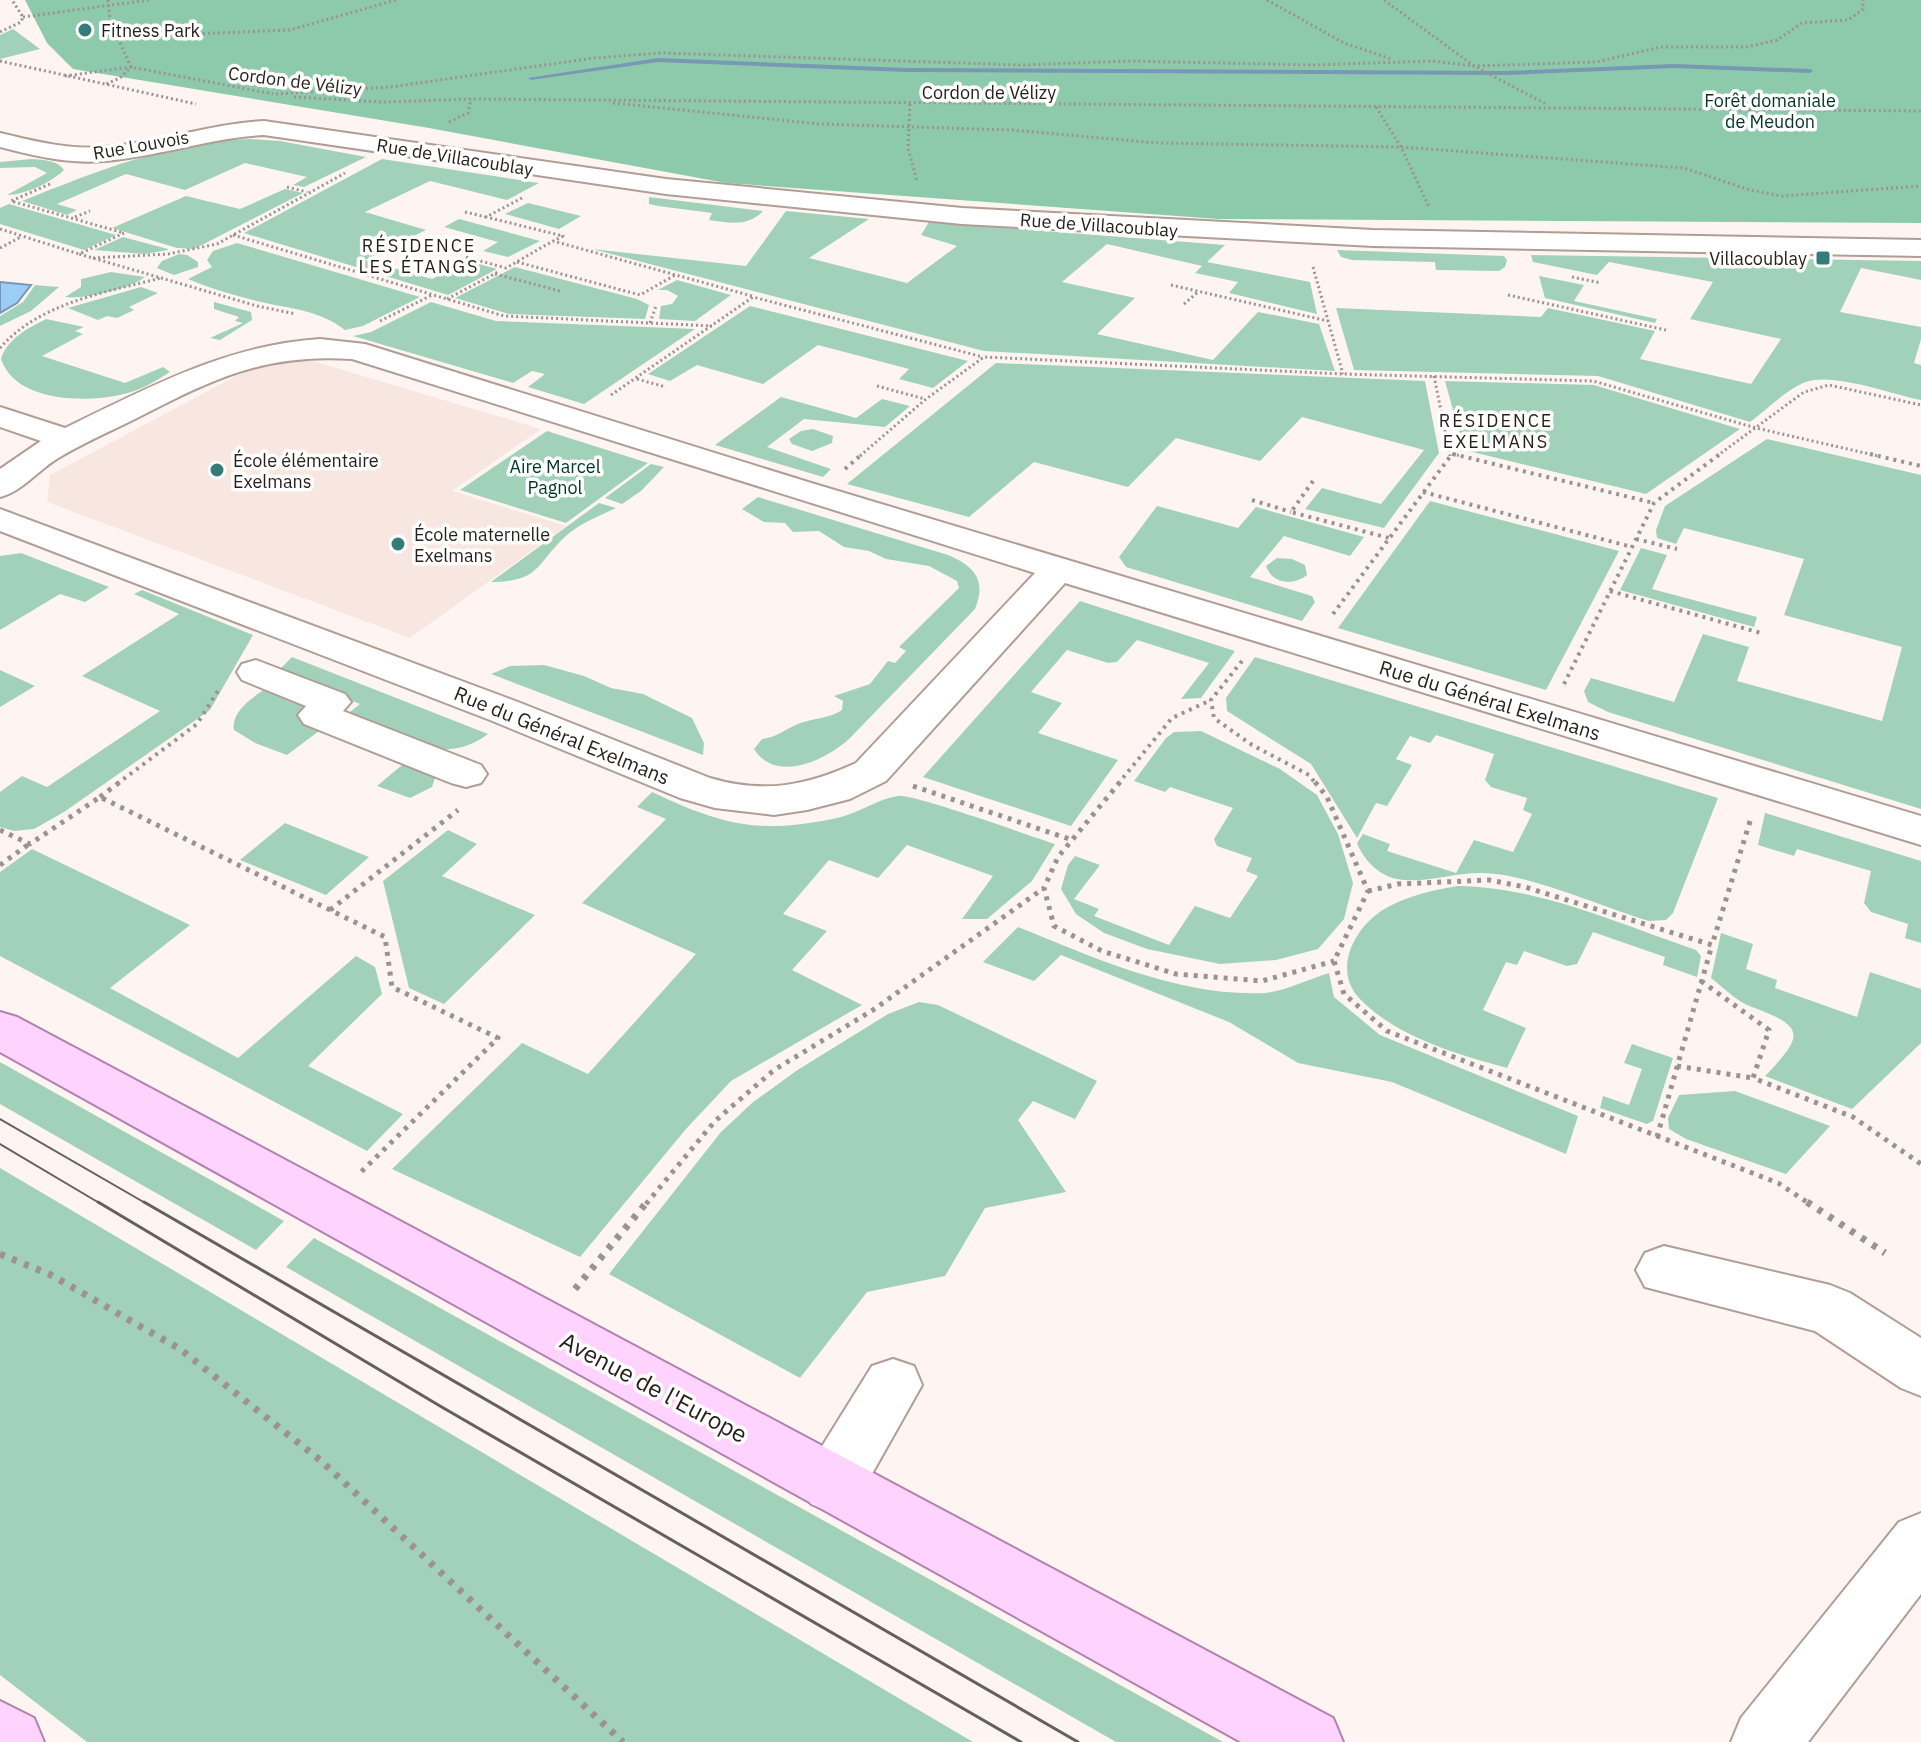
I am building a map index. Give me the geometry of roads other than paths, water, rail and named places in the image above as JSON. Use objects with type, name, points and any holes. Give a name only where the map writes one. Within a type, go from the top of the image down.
[{"type":"main road","name":"Avenue de l'Europe","points":[[0,1030],[1309,1742]]},
{"type":"main road","points":[[0,1735],[10,1742]]},
{"type":"street","name":"Rue Louvois","points":[[0,140],[50,152],[105,154],[226,130],[283,129]]},
{"type":"street","name":"Rue de Villacoublay","points":[[283,129],[569,174],[784,200],[932,213],[1157,229],[1486,243],[1921,248]]},
{"type":"street","name":"Rue du Général Exelmans","points":[[0,487],[31,460],[204,372],[276,351],[331,341],[1058,569],[1921,831]]},
{"type":"street","points":[[0,416],[68,440]]},
{"type":"street","name":"Rue du Général Exelmans","points":[[0,519],[695,788],[730,798],[774,801],[835,789],[871,772],[1058,569]]},
{"type":"street","points":[[256,672],[325,708],[464,791]]},
{"type":"street","points":[[1664,1270],[1830,1310],[1921,1370]]},
{"type":"street","points":[[833,1484],[893,1385]]},
{"type":"street","points":[[1765,1742],[1921,1544]]},
{"type":"water","points":[[0,282],[31,285],[17,303],[0,313]]},
{"type":"waterway","points":[[531,78],[658,60],[907,70],[1505,73],[1674,66],[1810,71]]},
{"type":"tram line","points":[[0,1119],[147,1204]]},
{"type":"tram line","points":[[0,1144],[101,1204]]},
{"type":"tram line","points":[[98,1202],[440,1406],[1021,1742]]},
{"type":"tram line","points":[[144,1202],[1078,1742]]},
{"type":"place","name":"Fitness Park","points":[[85,30]]},
{"type":"place","name":"Villacoublay","points":[[1823,258]]},
{"type":"place","name":"École élémentaire Exelmans","points":[[217,470]]},
{"type":"place","name":"École maternelle Exelmans","points":[[398,544]]},
{"type":"district","name":"RÉSIDENCE LES ÉTANGS","points":[[419,255]]},
{"type":"district","name":"RÉSIDENCE EXELMANS","points":[[1496,430]]},
{"type":"park label","name":"Forêt domaniale de Meudon","points":[[1770,110]]},
{"type":"park label","name":"Aire Marcel Pagnol","points":[[555,476]]}]
